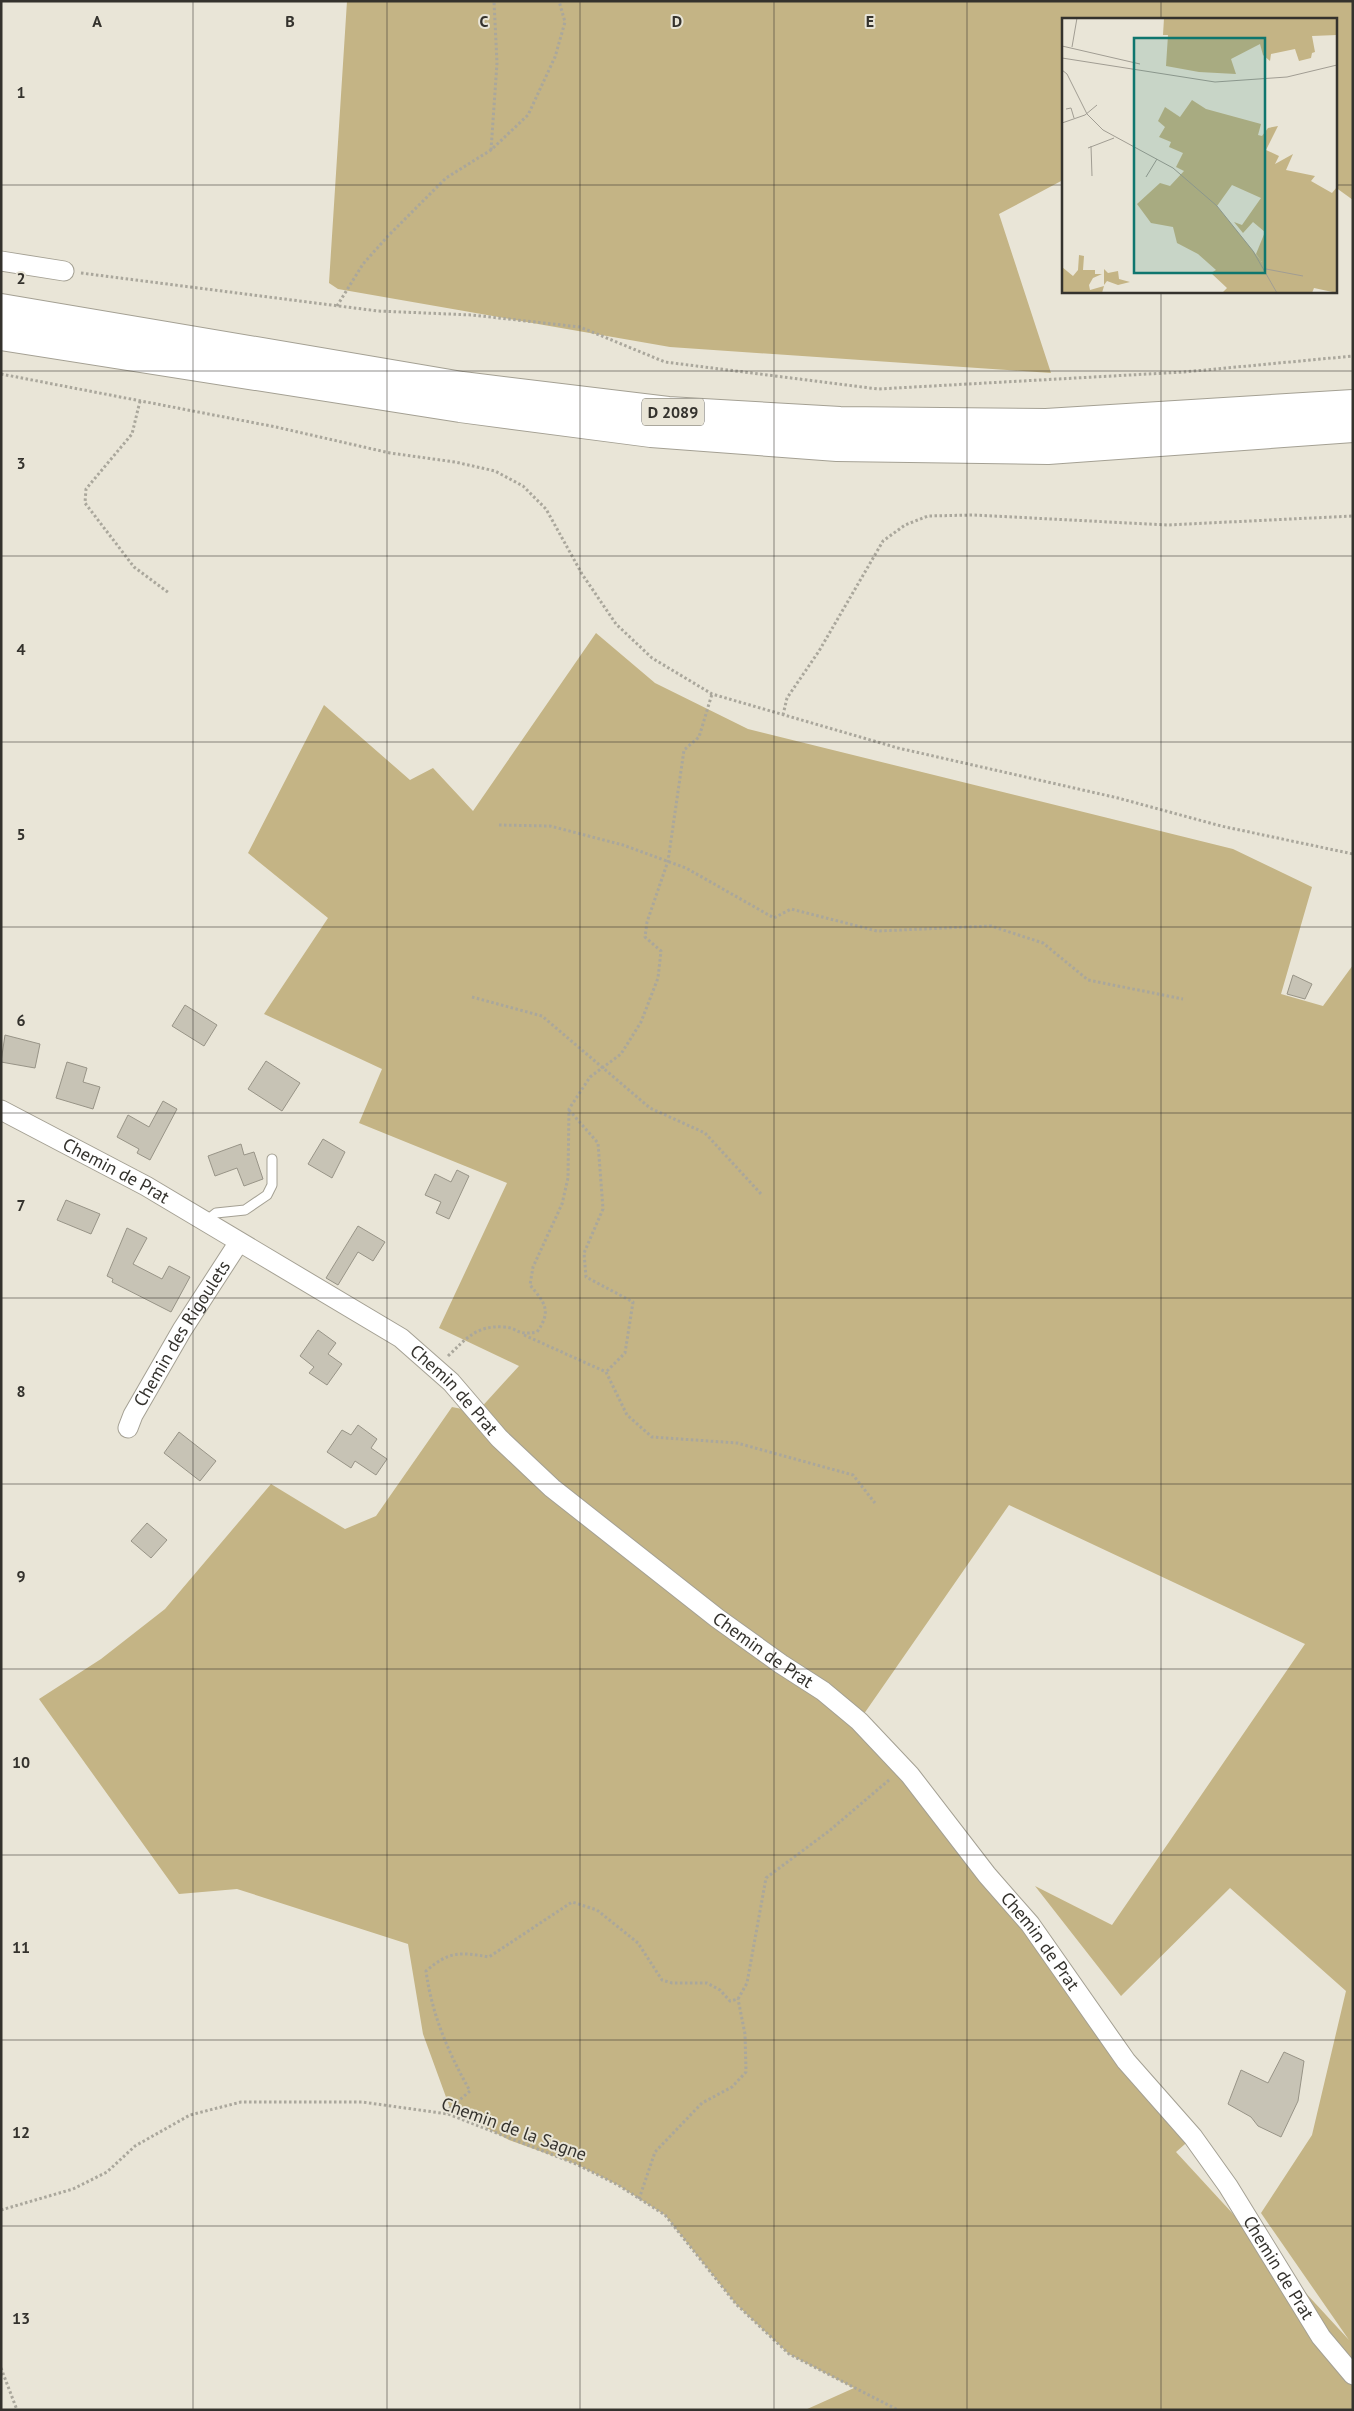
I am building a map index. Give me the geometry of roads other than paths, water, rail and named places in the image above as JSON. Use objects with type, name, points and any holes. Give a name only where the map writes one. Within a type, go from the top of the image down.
[{"type":"highway","name":"D 2089","points":[[1,308],[462,386],[668,411],[840,421],[1046,423],[1353,404]]},
{"type":"highway","name":"D 2089","points":[[1,336],[460,408],[651,433],[837,447],[1048,450],[1353,428]]},
{"type":"street","points":[[1,261],[64,271]]},
{"type":"street","name":"Chemin de Prat","points":[[1,1110],[96,1158],[401,1338],[451,1382],[499,1438],[552,1488],[718,1618],[780,1664],[823,1691],[859,1721],[944,1817],[987,1875],[1030,1924],[1126,2061],[1193,2137],[1228,2186],[1321,2337],[1351,2371]]},
{"type":"street","name":"Chemin des Rigoulets","points":[[128,1428],[133,1415],[182,1330],[238,1242]]},
{"type":"lane","points":[[206,1222],[216,1213],[245,1210],[267,1195],[272,1185],[272,1159]]}]
